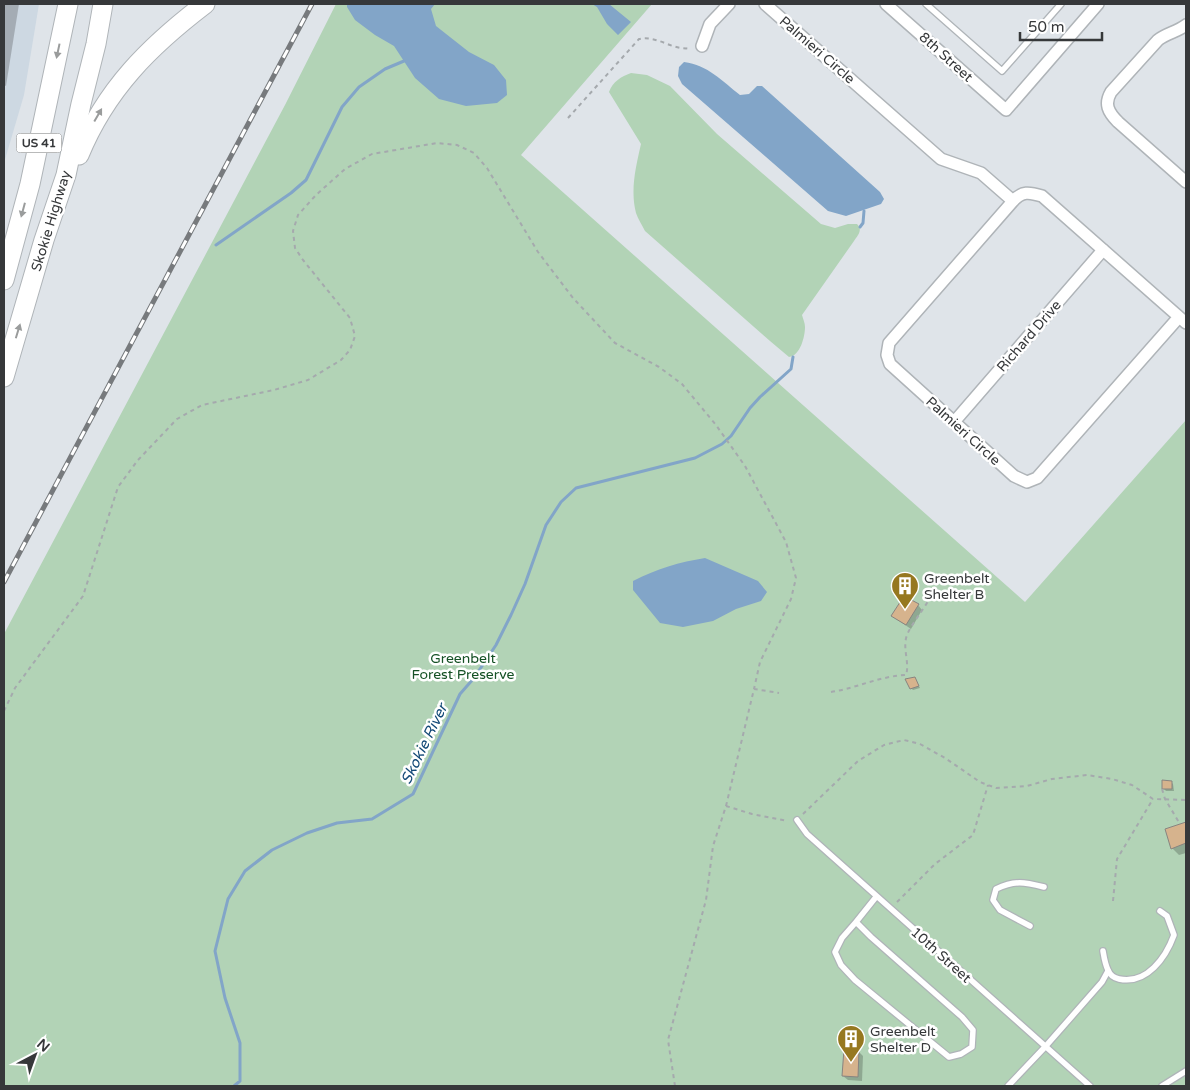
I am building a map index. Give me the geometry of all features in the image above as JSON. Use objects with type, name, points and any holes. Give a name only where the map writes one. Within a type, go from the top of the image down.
[{"type":"highway","name":"Skokie Highway","points":[[4,280],[30,184],[68,4]]},
{"type":"highway","name":"Skokie Highway","points":[[4,377],[44,240],[66,175],[104,4]]},
{"type":"highway","points":[[44,240],[86,137],[101,109],[140,60],[174,28],[205,4]]},
{"type":"street","points":[[702,46],[710,24],[729,4]]},
{"type":"street","name":"Palmieri Circle","points":[[765,4],[941,159],[981,173],[1013,202]]},
{"type":"street","name":"8th Street","points":[[886,4],[1006,110],[1098,4]]},
{"type":"street","points":[[1184,31],[1166,34],[1158,40],[1111,92],[1107,98],[1107,106],[1111,115],[1118,122],[1186,182]]},
{"type":"street","name":"Palmieri Circle","points":[[1032,193],[1042,196],[1183,320],[1037,478],[1027,482],[1014,476],[890,364],[887,355],[890,343],[1013,202],[1019,195],[1032,193]]},
{"type":"street","name":"Richard Drive","points":[[954,422],[1103,250]]},
{"type":"lane","points":[[926,4],[1002,71],[1061,4]]},
{"type":"lane","name":"10th Street","points":[[797,820],[807,834],[876,897],[1090,1086]]},
{"type":"lane","points":[[1030,926],[1000,910],[993,900],[996,889],[1010,882],[1044,887]]},
{"type":"lane","points":[[856,922],[870,937],[962,1017],[973,1030],[972,1047],[961,1054],[949,1057],[855,980],[841,965],[835,952],[842,938],[876,897]]},
{"type":"lane","points":[[1102,951],[1108,971],[1114,977],[1125,980],[1141,977],[1156,965],[1169,949],[1174,935],[1167,916],[1160,911]]},
{"type":"lane","points":[[1008,1086],[1102,982],[1108,971]]},
{"type":"lane","points":[[1162,1086],[1186,1071]]},
{"type":"path","points":[[568,118],[639,39],[657,39],[684,49],[702,46]]},
{"type":"path","points":[[4,712],[15,688],[83,596],[118,487],[138,460],[177,419],[202,405],[274,390],[308,380],[341,360],[350,350],[355,336],[350,318],[295,248],[293,231],[298,215],[316,195],[345,169],[372,154],[437,142],[457,145],[474,152],[488,168],[538,252],[573,298],[615,343],[659,367],[682,384],[716,425],[745,466],[786,542],[796,578],[791,599],[760,662],[726,806],[713,846],[706,900],[668,1040],[675,1086]]},
{"type":"path","points":[[831,692],[847,690],[892,676],[906,675],[908,669],[906,653],[907,636],[928,601]]},
{"type":"path","points":[[754,688],[779,693]]},
{"type":"path","points":[[726,806],[739,811],[776,819],[797,820],[858,761],[884,745],[904,740],[920,744],[945,758],[980,782],[996,788],[1028,786],[1052,779],[1087,775],[1112,779],[1132,785],[1153,799],[1186,800]]},
{"type":"path","points":[[890,909],[935,864],[973,835],[988,785]]},
{"type":"path","points":[[1162,789],[1165,799],[1180,824]]},
{"type":"path","points":[[1113,901],[1116,858],[1153,799]]},
{"type":"shaded area","points":[[4,4],[39,4],[24,95],[4,163]]},
{"type":"green space","name":"Greenbelt Forest Preserve","points":[[336,4],[652,4],[521,155],[1025,602],[1186,420],[1186,1086],[4,1086],[4,634],[285,105]]},
{"type":"green space","points":[[631,73],[647,75],[670,86],[717,134],[821,224],[835,228],[848,224],[857,224],[859,226],[860,230],[857,237],[802,315],[805,326],[804,336],[799,350],[793,356],[789,357],[770,341],[645,231],[636,213],[634,204],[634,178],[641,144],[609,92],[618,80]]},
{"type":"water","points":[[347,4],[435,4],[431,9],[436,26],[469,52],[494,65],[506,80],[507,95],[497,103],[466,106],[439,99],[415,78],[394,46],[355,20]]},
{"type":"water","points":[[592,4],[609,4],[631,22],[618,35],[607,24],[597,7]]},
{"type":"water","points":[[684,62],[708,70],[740,95],[749,94],[757,86],[762,86],[880,192],[884,199],[881,204],[846,216],[828,211],[682,84],[678,76],[679,67]]},
{"type":"water","points":[[705,558],[758,581],[767,592],[761,601],[736,609],[713,621],[683,627],[660,623],[633,590],[633,581],[668,566]]},
{"type":"building","name":"Greenbelt Shelter B","points":[[904,596],[919,604],[906,625],[891,616]]},
{"type":"building","points":[[915,677],[919,686],[910,689],[905,679]]},
{"type":"building","points":[[1162,780],[1172,781],[1172,789],[1162,789]]},
{"type":"building","points":[[1186,822],[1186,843],[1171,849],[1165,829]]},
{"type":"building","name":"Greenbelt Shelter D","points":[[844,1049],[859,1050],[858,1077],[842,1076]]},
{"type":"waterway","points":[[216,245],[291,193],[306,180],[342,107],[359,87],[385,69],[404,61]]},
{"type":"waterway","points":[[860,227],[863,223],[864,211]]},
{"type":"waterway","name":"Skokie River","points":[[234,1086],[240,1081],[240,1043],[225,998],[215,951],[228,899],[245,871],[272,850],[307,833],[337,823],[372,819],[413,794],[460,694],[474,678],[496,645],[525,584],[546,525],[561,502],[576,488],[695,458],[722,444],[731,436],[760,397],[791,369],[793,357]]},
{"type":"railway","points":[[4,582],[312,4]]},
{"type":"place","name":"Greenbelt Shelter B","points":[[905,610]]},
{"type":"place","name":"Greenbelt Shelter D","points":[[851,1063]]}]
